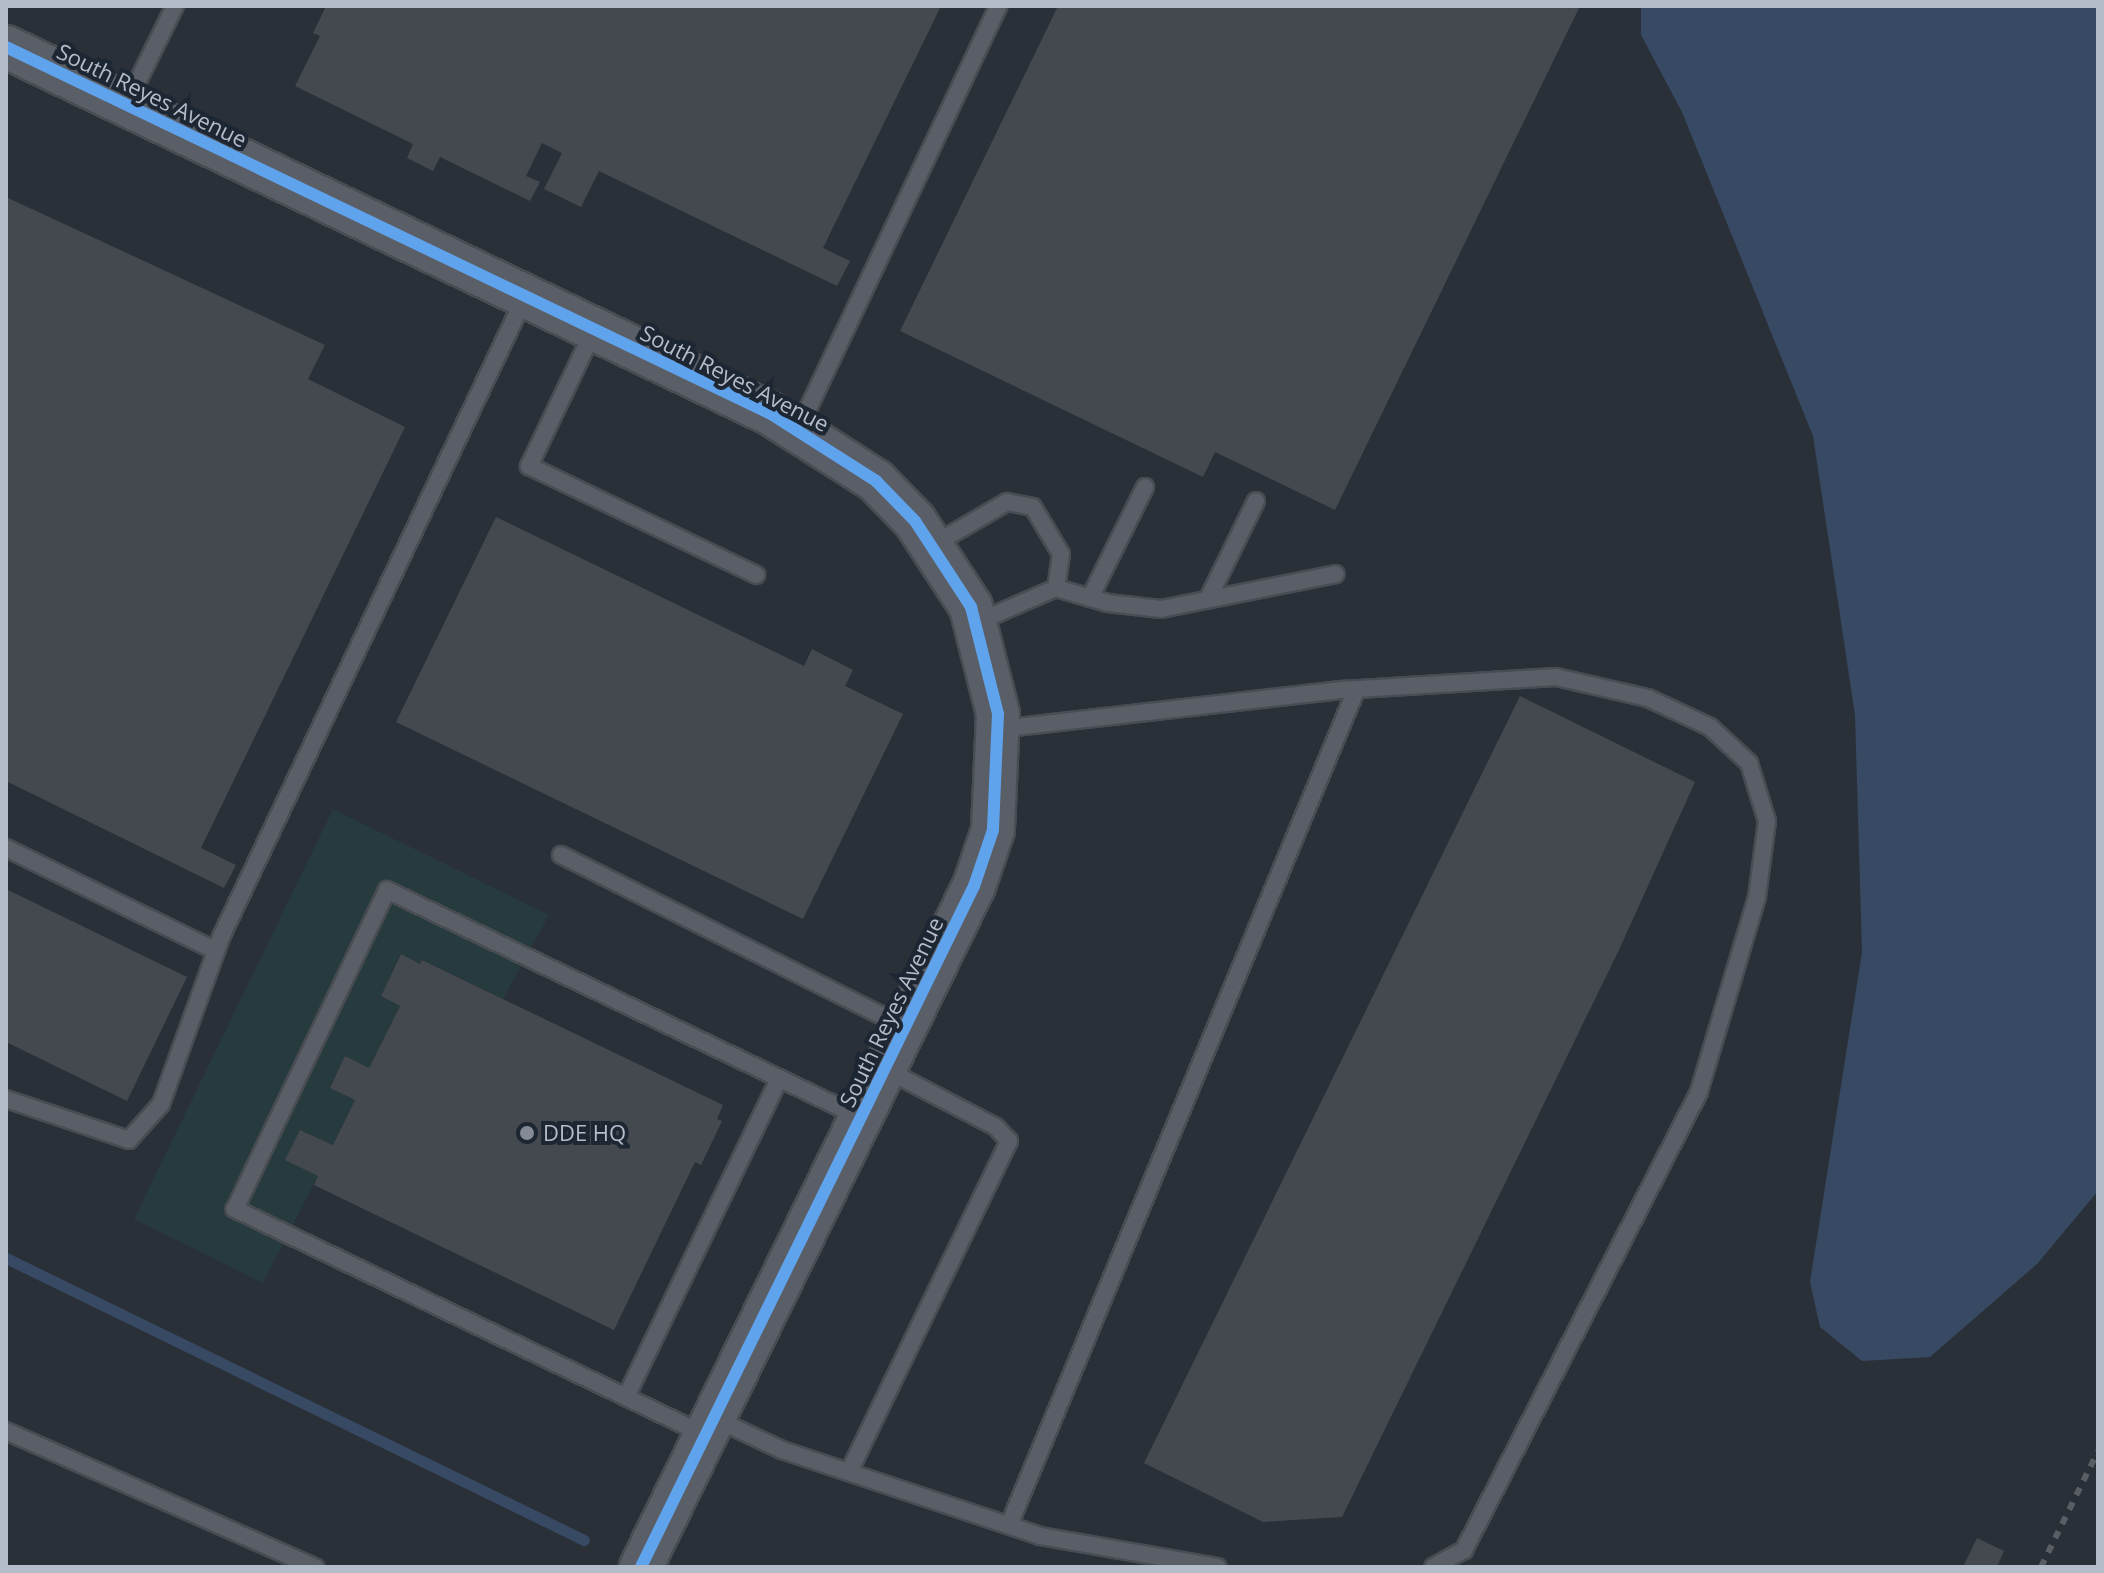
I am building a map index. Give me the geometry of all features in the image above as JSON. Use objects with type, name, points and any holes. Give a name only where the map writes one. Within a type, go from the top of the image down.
[{"type":"street","name":"South Reyes Avenue","points":[[6,47],[595,329],[798,430],[876,481],[933,545],[976,623],[998,729],[993,830],[974,886],[641,1567]]},
{"type":"lane","points":[[126,105],[175,6]]},
{"type":"lane","points":[[798,430],[998,6]]},
{"type":"lane","points":[[6,1099],[129,1140],[161,1104],[216,951],[526,296]]},
{"type":"lane","points":[[595,329],[529,466],[756,575]]},
{"type":"lane","points":[[1090,598],[1145,487]]},
{"type":"lane","points":[[1208,599],[1256,501]]},
{"type":"lane","points":[[933,545],[1007,502],[1033,507],[1061,554],[1056,588]]},
{"type":"lane","points":[[976,623],[1056,588],[1090,598],[1161,609],[1336,574]]},
{"type":"lane","points":[[998,729],[1356,690],[1556,677],[1648,698],[1710,727],[1749,763],[1767,821],[1757,897],[1699,1092],[1464,1550],[1433,1567]]},
{"type":"lane","points":[[1009,1525],[1356,690]]},
{"type":"lane","points":[[6,848],[216,951]]},
{"type":"lane","points":[[561,855],[905,1028]]},
{"type":"lane","points":[[862,1117],[387,890],[235,1209],[626,1397],[1040,1536],[1217,1567]]},
{"type":"lane","points":[[849,1472],[1009,1141],[996,1127],[885,1069]]},
{"type":"lane","points":[[626,1397],[779,1079]]},
{"type":"lane","points":[[6,1431],[315,1567]]},
{"type":"green space","points":[[333,809],[549,915],[503,999],[423,960],[420,964],[400,955],[381,996],[400,1006],[369,1068],[345,1057],[330,1087],[355,1100],[333,1145],[300,1130],[286,1159],[318,1176],[263,1283],[134,1219]]},
{"type":"water","points":[[1641,6],[2098,6],[2098,1191],[2037,1264],[1930,1357],[1862,1361],[1820,1327],[1810,1282],[1862,952],[1855,715],[1813,436],[1682,112],[1641,35]]},
{"type":"building","points":[[326,6],[941,6],[823,248],[850,261],[837,286],[599,171],[581,207],[544,189],[562,153],[542,143],[526,176],[540,182],[530,201],[440,157],[433,171],[407,158],[413,144],[295,86],[320,36],[313,33]]},
{"type":"building","points":[[1058,6],[1580,6],[1335,510],[1215,452],[1203,477],[900,331]]},
{"type":"building","points":[[6,197],[325,345],[308,379],[405,427],[201,848],[236,865],[224,888],[6,781]]},
{"type":"building","points":[[496,517],[804,666],[812,649],[853,670],[845,686],[903,714],[803,919],[396,722]]},
{"type":"building","points":[[1520,696],[1695,782],[1618,952],[1342,1517],[1263,1522],[1144,1463]]},
{"type":"building","points":[[6,889],[187,977],[127,1101],[6,1042]]},
{"type":"building","name":"DDE HQ","points":[[401,954],[420,964],[422,960],[723,1105],[717,1119],[722,1121],[701,1165],[695,1162],[614,1330],[314,1185],[318,1176],[285,1160],[300,1130],[333,1145],[355,1100],[330,1088],[345,1056],[369,1068],[400,1006],[381,996]]},
{"type":"building","points":[[1977,1538],[2004,1551],[1997,1567],[1963,1567]]},
{"type":"waterway","points":[[6,1258],[584,1540]]},
{"type":"railway","points":[[2041,1567],[2098,1451]]},
{"type":"cycle path","points":[[6,47],[771,414],[876,481],[915,521],[971,607],[998,714],[993,830],[974,886],[641,1567]]},
{"type":"place","name":"DDE HQ","points":[[527,1133]]}]
